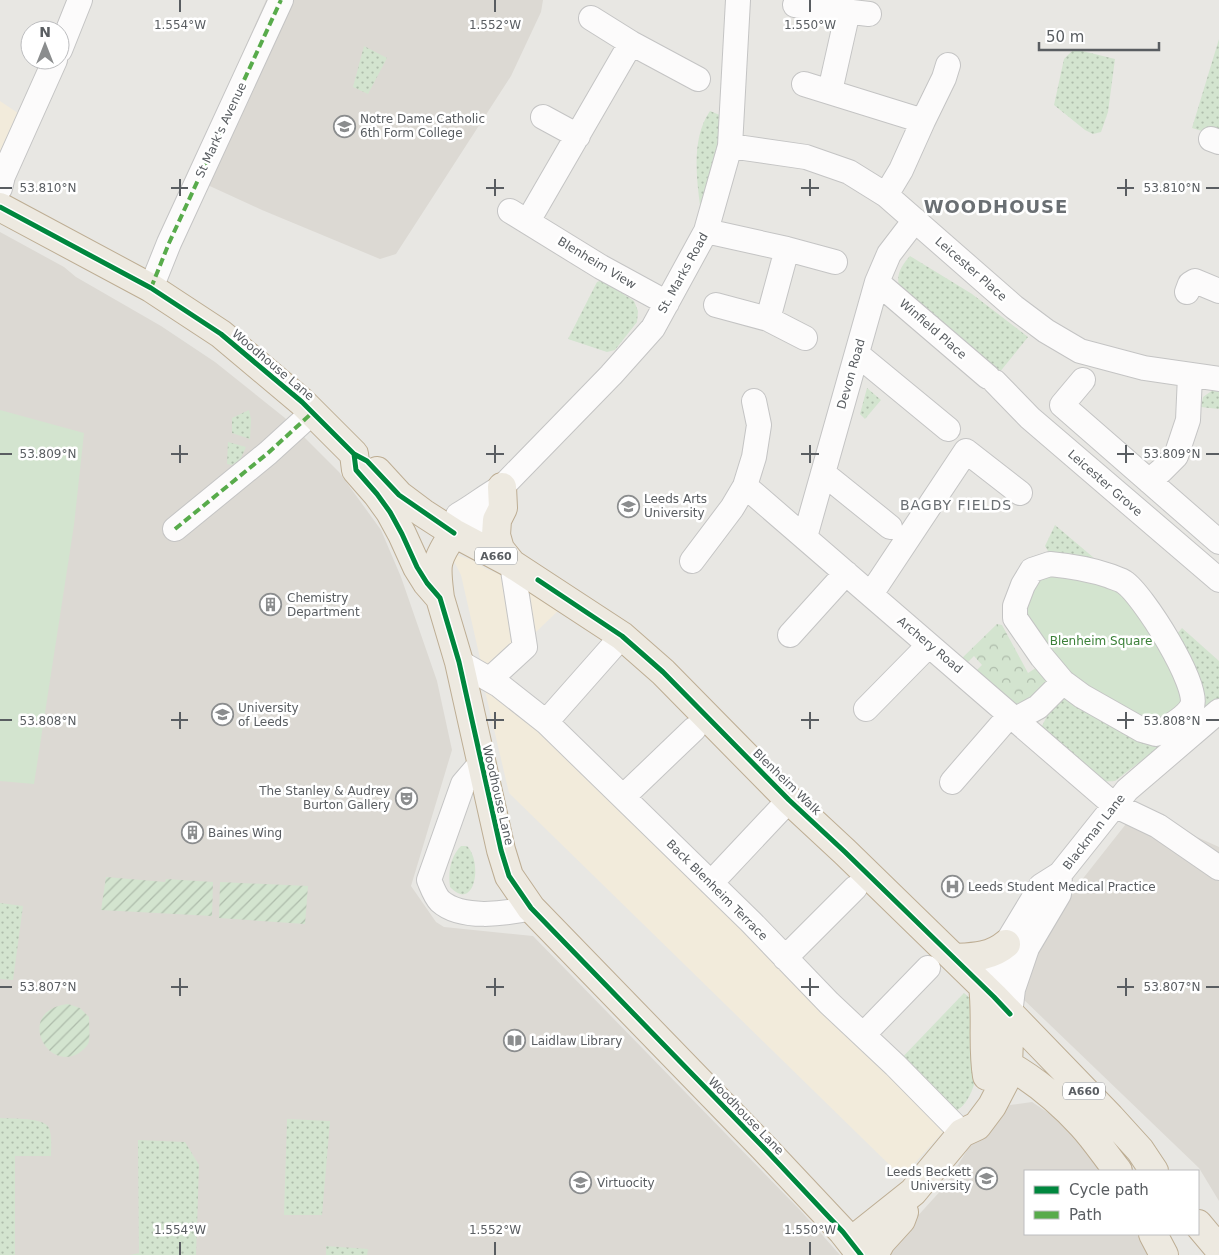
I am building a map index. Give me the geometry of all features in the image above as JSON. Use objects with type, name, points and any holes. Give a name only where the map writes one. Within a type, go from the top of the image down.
[{"type":"highway","name":"Woodhouse Lane","points":[[0,207],[150,288],[221,334],[313,412],[354,454],[356,470],[377,494],[402,534],[417,567],[427,583],[440,598],[459,662],[500,850],[509,876],[531,908],[865,1248]]},
{"type":"highway","name":"Blenheim Walk","points":[[354,454],[367,461],[399,495],[454,533],[512,564],[622,636],[663,672],[789,800],[845,852],[995,999]]},
{"type":"highway","points":[[502,487],[503,508],[497,520],[496,535],[500,548],[512,564]]},
{"type":"highway","points":[[402,534],[422,544],[434,544],[454,533]]},
{"type":"highway","name":"A660","points":[[440,598],[436,566],[441,552],[454,533]]},
{"type":"highway","points":[[954,958],[984,955],[999,950],[1006,944]]},
{"type":"highway","name":"A660","points":[[1117,1170],[1083,1126],[1055,1099],[995,1066],[983,1056],[985,1007],[995,999],[1110,1117],[1140,1150],[1153,1170]]},
{"type":"highway","name":"Blackman Lane","points":[[962,1133],[966,1114],[995,1066],[995,999]]},
{"type":"highway","name":"Blackman Lane","points":[[865,1248],[962,1133],[977,1126],[992,1106],[1005,1081],[995,1066]]},
{"type":"highway","points":[[992,1106],[1019,1092],[1055,1099]]},
{"type":"highway","points":[[1199,1225],[1219,1249]]},
{"type":"highway","points":[[1154,1235],[1164,1255]]},
{"type":"highway","points":[[1188,1235],[1198,1255]]},
{"type":"street","points":[[70,25],[80,0]]},
{"type":"street","name":"St Mark's Avenue","points":[[150,288],[176,226],[281,0]]},
{"type":"street","name":"St. Marks Road","points":[[454,533],[458,515],[488,494],[502,487],[625,360],[653,328],[706,231],[730,146],[738,0]]},
{"type":"street","points":[[795,5],[858,12],[830,91]]},
{"type":"street","points":[[591,18],[631,43],[698,79]]},
{"type":"street","name":"Blenheim View","points":[[631,43],[578,136],[519,216],[601,267],[667,303]]},
{"type":"street","points":[[886,195],[901,170],[944,78],[948,65]]},
{"type":"street","points":[[0,188],[3,176],[51,70]]},
{"type":"street","points":[[804,84],[923,121]]},
{"type":"street","points":[[543,117],[578,136]]},
{"type":"street","name":"Leicester Place","points":[[730,146],[806,157],[849,172],[886,195],[1014,307],[1046,331],[1080,351],[1144,368],[1219,379]]},
{"type":"street","name":"Devon Road","points":[[805,537],[877,282],[889,254],[915,220]]},
{"type":"street","points":[[706,231],[835,262]]},
{"type":"street","points":[[768,319],[787,249]]},
{"type":"street","points":[[1187,292],[1190,284],[1195,280],[1219,291]]},
{"type":"street","name":"Winfield Place","points":[[877,282],[991,379]]},
{"type":"street","points":[[716,305],[768,319],[805,338]]},
{"type":"street","points":[[857,354],[948,429]]},
{"type":"street","points":[[1149,481],[1176,456],[1188,420],[1190,376]]},
{"type":"street","name":"Leicester Grove","points":[[991,379],[1030,418],[1219,580]]},
{"type":"street","points":[[1084,380],[1062,406],[1219,542]]},
{"type":"street","points":[[692,561],[732,508],[745,486],[754,457],[759,426],[754,401]]},
{"type":"street","points":[[175,529],[268,453],[313,412]]},
{"type":"street","points":[[871,594],[966,450],[1020,493]]},
{"type":"street","points":[[823,473],[890,527]]},
{"type":"street","name":"Archery Road","points":[[745,486],[1114,805],[1158,826],[1219,868]]},
{"type":"street","points":[[490,679],[525,647],[512,564]]},
{"type":"street","points":[[1050,564],[1082,568],[1125,582],[1150,612],[1170,642],[1190,686],[1193,698],[1192,706],[1178,721],[1156,734],[1142,730],[1082,696],[1062,682],[1023,632],[1015,618],[1015,606],[1023,585],[1032,570],[1050,564]]},
{"type":"street","points":[[790,635],[846,573]]},
{"type":"street","points":[[546,722],[622,636]]},
{"type":"street","points":[[866,709],[929,645]]},
{"type":"street","name":"Back Blenheim Terrace","points":[[459,662],[490,679],[546,722],[962,1133]]},
{"type":"street","points":[[952,782],[1013,717],[1038,706],[1062,682]]},
{"type":"street","name":"Blackman Lane","points":[[995,999],[996,974],[1006,944],[1041,886],[1060,874],[1127,790],[1219,711]]},
{"type":"street","points":[[623,796],[694,729]]},
{"type":"street","points":[[481,763],[463,784],[429,880],[438,900],[450,909],[466,913],[510,913],[531,908]]},
{"type":"street","points":[[711,883],[789,800]]},
{"type":"street","name":"Blackman Lane","points":[[995,999],[1013,989],[1027,948],[1059,894],[1060,874]]},
{"type":"street","points":[[785,958],[855,888]]},
{"type":"street","points":[[863,1035],[928,968]]},
{"type":"shaded area","name":"Notre Dame Catholic 6th Form College","points":[[266,0],[543,0],[541,12],[511,76],[396,254],[380,259],[262,210],[188,176]]},
{"type":"shaded area","points":[[0,101],[21,115],[0,164]]},
{"type":"shaded area","name":"University of Leeds","points":[[0,232],[64,267],[76,277],[161,326],[215,362],[285,418],[339,472],[381,530],[401,577],[437,681],[452,750],[411,886],[436,922],[444,927],[533,936],[800,1210],[840,1255],[0,1255]]},
{"type":"shaded area","points":[[450,553],[472,560],[561,608],[494,672],[951,1123],[902,1177],[509,793],[485,691],[482,667],[461,575]]},
{"type":"shaded area","points":[[1137,810],[1219,847],[1219,1201],[1199,1168],[1021,997],[1051,919]]},
{"type":"shaded area","name":"Leeds Beckett University","points":[[1032,1102],[1065,1124],[1105,1170],[1024,1170],[1024,1235],[1146,1235],[1157,1255],[882,1255],[945,1186],[977,1134],[1010,1105]]},
{"type":"green space","points":[[1219,39],[1219,136],[1192,128]]},
{"type":"green space","points":[[364,46],[387,58],[368,94],[353,87]]},
{"type":"green space","points":[[1074,49],[1115,59],[1108,112],[1101,132],[1093,134],[1085,130],[1054,105],[1064,59]]},
{"type":"green space","points":[[710,111],[722,116],[719,144],[703,206],[700,205],[697,181],[697,156],[700,132]]},
{"type":"green space","points":[[910,256],[972,294],[1028,337],[999,373],[899,286],[900,270]]},
{"type":"green space","points":[[602,280],[634,301],[638,311],[637,322],[615,350],[607,352],[568,339],[597,282]]},
{"type":"green space","points":[[867,388],[881,400],[865,419],[860,414]]},
{"type":"green space","points":[[1219,389],[1219,409],[1201,407],[1203,397],[1213,390]]},
{"type":"green space","points":[[0,410],[84,433],[74,525],[34,784],[0,781]]},
{"type":"green space","points":[[249,410],[251,419],[250,439],[232,433],[232,418]]},
{"type":"green space","points":[[228,442],[246,447],[240,460],[232,465],[227,464]]},
{"type":"green space","points":[[1055,525],[1094,558],[1048,551],[1045,546]]},
{"type":"green space","name":"Blenheim Square","points":[[1032,571],[1124,584],[1192,699],[1156,732],[1082,693],[1024,631],[1024,586]]},
{"type":"green space","points":[[997,624],[1002,625],[1028,673],[1039,666],[1055,678],[1025,712],[974,673],[982,665],[974,656],[965,665],[960,660]]},
{"type":"green space","points":[[1182,628],[1219,661],[1219,699],[1115,781],[1096,782],[1041,728],[1046,718],[1064,694],[1171,641]]},
{"type":"green space","points":[[461,846],[467,846],[472,853],[475,863],[474,882],[471,890],[465,894],[459,893],[450,887],[449,882],[452,860]]},
{"type":"green space","points":[[106,877],[165,882],[166,879],[213,882],[212,916],[101,910]]},
{"type":"green space","points":[[220,882],[308,886],[305,924],[219,918]]},
{"type":"green space","points":[[0,903],[23,906],[13,980],[0,979]]},
{"type":"green space","points":[[964,993],[984,1010],[978,1071],[970,1094],[965,1103],[956,1111],[895,1065]]},
{"type":"green space","points":[[68,1004],[80,1008],[89,1017],[89,1035],[88,1043],[84,1049],[67,1057],[56,1055],[47,1048],[41,1038],[39,1027],[43,1017],[52,1009]]},
{"type":"green space","points":[[0,1118],[27,1119],[41,1122],[46,1124],[51,1134],[51,1156],[15,1156],[15,1255],[0,1255]]},
{"type":"green space","points":[[287,1119],[330,1121],[322,1215],[284,1215]]},
{"type":"green space","points":[[138,1140],[185,1142],[199,1165],[196,1255],[130,1255],[139,1253]]},
{"type":"green space","points":[[326,1246],[368,1249],[367,1255],[326,1255]]},
{"type":"marked path","points":[[151,288],[169,243],[281,0]]},
{"type":"marked path","points":[[175,529],[268,453],[313,412]]},
{"type":"cycle path","points":[[0,207],[151,288],[221,334],[302,402],[354,454],[356,470],[390,512],[417,567],[427,583],[440,598],[459,662],[501,850],[509,876],[531,908],[763,1147],[843,1232],[861,1255]]},
{"type":"cycle path","points":[[354,454],[367,461],[399,495],[454,533]]},
{"type":"cycle path","points":[[538,580],[622,636],[663,672],[789,800],[845,852],[1010,1014]]},
{"type":"place","name":"Notre Dame Catholic 6th Form College","points":[[344,126]]},
{"type":"place","name":"Leeds Arts University","points":[[628,506]]},
{"type":"place","name":"Chemistry Department","points":[[271,605]]},
{"type":"place","name":"University of Leeds","points":[[222,715]]},
{"type":"place","name":"The Stanley & Audrey Burton Gallery","points":[[406,798]]},
{"type":"place","name":"Baines Wing","points":[[192,833]]},
{"type":"place","name":"Leeds Student Medical Practice","points":[[952,887]]},
{"type":"place","name":"Laidlaw Library","points":[[515,1041]]},
{"type":"place","name":"Leeds Beckett University","points":[[987,1179]]},
{"type":"place","name":"Virtuocity","points":[[581,1183]]},
{"type":"district","name":"WOODHOUSE","points":[[996,207]]},
{"type":"district","name":"BAGBY FIELDS","points":[[956,505]]}]
